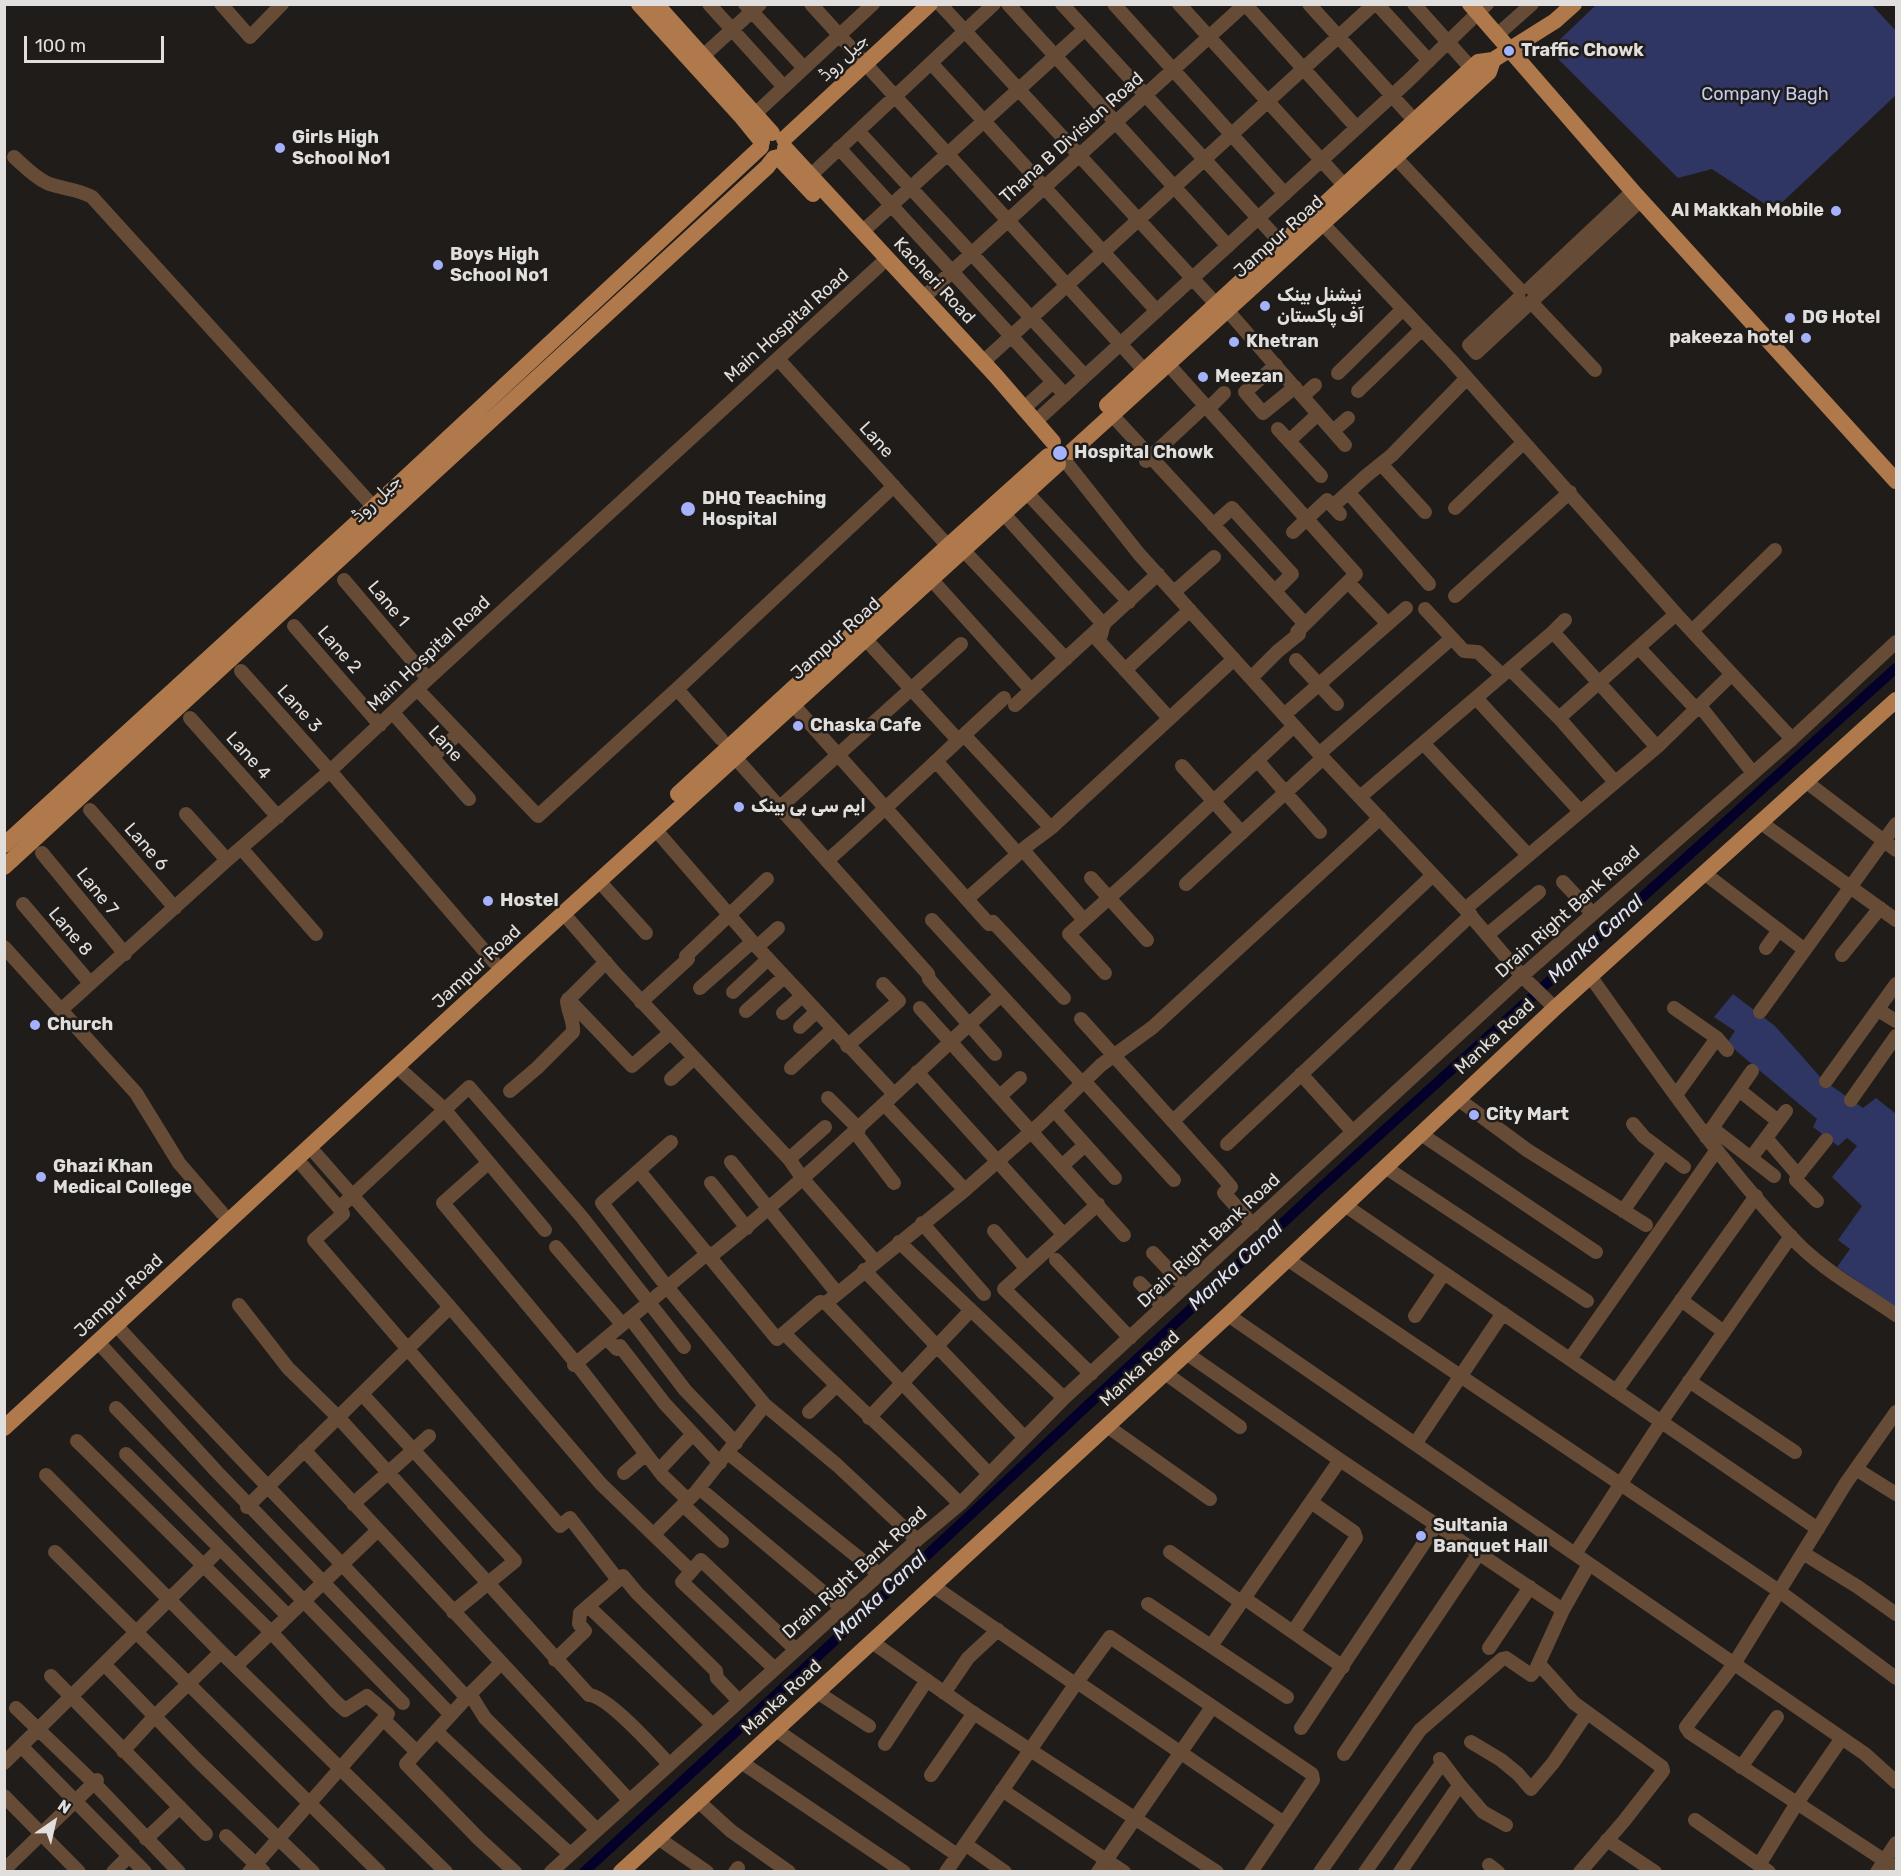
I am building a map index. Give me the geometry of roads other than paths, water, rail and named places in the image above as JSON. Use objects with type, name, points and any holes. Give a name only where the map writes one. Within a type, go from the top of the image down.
[{"type":"main road","name":"Kacheri Road","points":[[639,4],[740,115],[811,175],[983,362],[1059,452]]},
{"type":"main road","name":"Kacheri Road","points":[[656,4],[755,114],[774,146],[880,265],[1059,452]]},
{"type":"main road","name":"جیل روڈ","points":[[4,845],[767,167],[774,146],[930,4]]},
{"type":"main road","name":"Jampur Road","points":[[4,1428],[931,579],[955,548],[1003,513],[1059,452],[1112,415],[1168,364],[1281,243],[1414,120],[1481,63],[1555,21],[1574,4]]},
{"type":"main road","points":[[1478,7],[1497,36],[1896,482]]},
{"type":"main road","name":"Jampur Road","points":[[4,1414],[494,962],[955,548],[1144,370],[1323,224],[1396,158],[1489,72],[1481,63]]},
{"type":"main road","name":"جیل روڈ","points":[[4,867],[380,513]]},
{"type":"main road","name":"Manka Road","points":[[624,1871],[1346,1206],[1458,1099],[1549,1003],[1590,976],[1896,699]]},
{"type":"street","points":[[221,4],[250,37],[282,4]]},
{"type":"street","points":[[709,4],[784,87]]},
{"type":"street","points":[[811,4],[1144,370]]},
{"type":"street","points":[[755,114],[873,4]]},
{"type":"street","points":[[940,4],[1137,221],[1276,365],[1346,445]]},
{"type":"street","points":[[811,175],[994,4]]},
{"type":"street","points":[[1008,4],[1228,246]]},
{"type":"street","points":[[1062,4],[1281,243]]},
{"type":"street","points":[[1114,4],[1285,194]]},
{"type":"street","points":[[1179,4],[1344,185]]},
{"type":"street","points":[[1309,4],[1414,120]]},
{"type":"street","points":[[983,362],[1375,4],[1429,61]]},
{"type":"street","points":[[1414,4],[1448,42],[1481,63]]},
{"type":"street","points":[[1497,36],[1532,4]]},
{"type":"street","points":[[1245,5],[1357,128]]},
{"type":"street","name":"Thana B Division Road","points":[[923,298],[1245,5]]},
{"type":"street","points":[[703,56],[733,30],[753,7],[804,68]]},
{"type":"street","points":[[1035,422],[1392,96],[1448,42],[1478,7]]},
{"type":"street","points":[[862,232],[1085,29]]},
{"type":"street","points":[[931,63],[1157,311]]},
{"type":"street","points":[[858,131],[1085,376]]},
{"type":"street","points":[[839,148],[1065,395]]},
{"type":"street","points":[[14,157],[32,174],[46,182],[62,188],[80,190],[92,197],[380,513]]},
{"type":"street","points":[[1396,158],[1595,370]]},
{"type":"street","points":[[1527,297],[1637,195]]},
{"type":"street","points":[[1323,224],[1467,378],[1676,614],[1792,739]]},
{"type":"street","name":"Main Hospital Road","points":[[62,1009],[227,860],[330,771],[880,265]]},
{"type":"street","points":[[1338,373],[1403,309]]},
{"type":"street","points":[[1359,391],[1422,329]]},
{"type":"street","name":"Lane","points":[[778,358],[894,486],[1066,659]]},
{"type":"street","points":[[1168,364],[1356,574],[1297,632],[1299,634],[1251,678]]},
{"type":"street","points":[[1276,365],[1245,392],[1263,413],[1299,391],[1315,385]]},
{"type":"street","points":[[1293,532],[1327,500],[1337,510],[1348,492],[1400,447],[1467,378]]},
{"type":"street","points":[[1023,409],[1053,382]]},
{"type":"street","points":[[1148,459],[1224,393]]},
{"type":"street","points":[[1289,441],[1318,414]]},
{"type":"street","points":[[1112,415],[1148,459],[1305,624]]},
{"type":"street","points":[[1334,431],[1348,418]]},
{"type":"street","points":[[1278,429],[1321,476]]},
{"type":"street","points":[[1455,508],[1524,442]]},
{"type":"street","points":[[1059,452],[1139,554],[1321,756],[1468,912],[1522,976],[1549,1003]]},
{"type":"street","points":[[1381,464],[1425,512]]},
{"type":"street","points":[[417,689],[538,816],[894,486]]},
{"type":"street","points":[[1348,492],[1429,585]]},
{"type":"street","points":[[1455,596],[1569,492]]},
{"type":"street","points":[[1030,496],[1129,602]]},
{"type":"street","points":[[1213,525],[1232,508],[1292,574],[1275,591]]},
{"type":"street","points":[[1003,513],[1104,625]]},
{"type":"street","points":[[1692,631],[1775,550]]},
{"type":"street","points":[[1174,592],[1214,557]]},
{"type":"street","points":[[827,861],[886,809],[961,737],[1010,701],[1031,690],[1158,574]]},
{"type":"street","points":[[931,579],[1031,690]]},
{"type":"street","name":"Lane 1","points":[[344,580],[428,679]]},
{"type":"street","points":[[1348,582],[1388,624]]},
{"type":"street","points":[[1284,715],[1406,608]]},
{"type":"street","points":[[1425,609],[1464,651],[1478,652],[1506,672],[1559,718],[1616,782]]},
{"type":"street","points":[[1125,669],[1190,610]]},
{"type":"street","points":[[1559,718],[1676,614]]},
{"type":"street","points":[[1360,797],[1565,620]]},
{"type":"street","points":[[1104,625],[1097,639],[1169,718]]},
{"type":"street","name":"Lane 2","points":[[294,626],[380,725]]},
{"type":"street","points":[[1553,632],[1657,747]]},
{"type":"street","points":[[1186,884],[1285,793],[1321,756],[1452,638]]},
{"type":"street","name":"Drain Right Bank Road","points":[[551,1872],[917,1540],[960,1504],[1065,1398],[1522,976],[1792,739],[1896,642]]},
{"type":"street","points":[[869,643],[911,690],[1051,828]]},
{"type":"street","points":[[779,808],[961,644]]},
{"type":"street","points":[[1639,648],[1698,708],[1753,773]]},
{"type":"street","points":[[967,899],[1051,828],[1234,659]]},
{"type":"street","points":[[1296,660],[1337,704]]},
{"type":"street","name":"Lane 3","points":[[241,671],[494,962]]},
{"type":"street","points":[[1227,1144],[1528,855],[1657,747],[1731,675]]},
{"type":"street","points":[[677,689],[721,739]]},
{"type":"street","points":[[1476,698],[1581,811]]},
{"type":"street","points":[[797,709],[989,924],[993,922],[1064,998]]},
{"type":"street","name":"Lane","points":[[393,713],[470,799]]},
{"type":"street","name":"Lane 4","points":[[190,718],[278,817]]},
{"type":"street","points":[[1105,973],[1069,934],[1294,726]]},
{"type":"street","points":[[432,757],[459,733]]},
{"type":"street","points":[[1423,743],[1528,855]]},
{"type":"street","points":[[1257,760],[1320,832]]},
{"type":"street","points":[[936,761],[1084,920]]},
{"type":"street","points":[[740,763],[928,974],[929,980],[995,1054]]},
{"type":"street","points":[[1182,766],[1242,833]]},
{"type":"street","points":[[1805,781],[1896,850]]},
{"type":"street","name":"Lane 6","points":[[90,810],[175,908]]},
{"type":"street","points":[[186,814],[227,860]]},
{"type":"street","points":[[826,1303],[965,1190],[1083,1082],[1153,1027],[1380,818]]},
{"type":"street","points":[[1760,822],[1896,920]]},
{"type":"street","points":[[1760,1012],[1896,824]]},
{"type":"street","points":[[661,837],[755,945],[848,1046],[965,1190]]},
{"type":"street","points":[[241,848],[316,934]]},
{"type":"street","name":"Lane 7","points":[[42,853],[125,954]]},
{"type":"street","points":[[1704,873],[1805,951]]},
{"type":"street","points":[[1173,1121],[1433,875]]},
{"type":"street","points":[[1092,878],[1147,940]]},
{"type":"street","points":[[641,1002],[688,959],[686,956],[767,879]]},
{"type":"street","points":[[599,881],[646,933]]},
{"type":"street","points":[[1563,882],[1593,914]]},
{"type":"street","points":[[1487,935],[1539,892]]},
{"type":"street","name":"Lane 8","points":[[22,904],[90,983]]},
{"type":"street","points":[[1842,955],[1880,908]]},
{"type":"street","points":[[564,914],[693,1059],[789,1160],[875,1261]]},
{"type":"street","points":[[932,920],[1000,996],[1174,1180]]},
{"type":"street","points":[[700,988],[778,928]]},
{"type":"street","points":[[1766,948],[1779,930]]},
{"type":"street","points":[[4,947],[136,1093],[179,1163],[222,1213]]},
{"type":"street","points":[[733,992],[768,959]]},
{"type":"street","points":[[510,1091],[573,1032],[572,1019],[567,1010],[568,999],[606,962]]},
{"type":"street","points":[[746,1011],[784,976]]},
{"type":"street","points":[[1590,976],[1676,1095],[1709,1132],[1751,1158],[1774,1176]]},
{"type":"street","points":[[848,1046],[899,1001],[883,984]]},
{"type":"street","points":[[1826,1081],[1896,984]]},
{"type":"street","points":[[783,1013],[802,996]]},
{"type":"street","points":[[575,1364],[667,1287],[769,1210],[1000,996]]},
{"type":"street","points":[[568,999],[632,1066],[670,1033]]},
{"type":"street","points":[[920,1008],[1124,1235]]},
{"type":"street","points":[[1674,1008],[1717,1038],[1727,1050]]},
{"type":"street","points":[[1878,1010],[1896,1021]]},
{"type":"street","points":[[800,1028],[816,1012]]},
{"type":"street","points":[[1080,1019],[1231,1187],[1224,1193],[1252,1225]]},
{"type":"street","points":[[791,1068],[832,1030]]},
{"type":"street","points":[[1851,1100],[1896,1035]]},
{"type":"street","points":[[1676,1095],[1717,1038]]},
{"type":"street","points":[[670,1078],[693,1059]]},
{"type":"street","points":[[1709,1132],[1752,1071]]},
{"type":"street","points":[[917,1072],[1064,1234]]},
{"type":"street","points":[[404,1073],[444,1109],[545,1230]]},
{"type":"street","points":[[1301,1074],[1353,1132]]},
{"type":"street","points":[[1000,1096],[1020,1078]]},
{"type":"street","points":[[339,1208],[469,1087],[581,1216],[684,1347]]},
{"type":"street","points":[[1739,1090],[1782,1116],[1751,1158]]},
{"type":"street","points":[[828,1098],[857,1130],[894,1183]]},
{"type":"street","points":[[1458,1099],[1527,1150],[1646,1225]]},
{"type":"street","points":[[1054,1110],[1115,1178]]},
{"type":"street","points":[[1633,1124],[1644,1137],[1684,1167]]},
{"type":"street","points":[[789,1160],[825,1127]]},
{"type":"street","points":[[1709,1132],[1716,1151],[1801,1247],[1831,1271],[1896,1315]]},
{"type":"street","points":[[1420,1134],[1596,1252]]},
{"type":"street","points":[[1766,1138],[1798,1175]]},
{"type":"street","points":[[1817,1201],[1796,1180],[1826,1140]]},
{"type":"street","points":[[671,1142],[602,1203],[667,1287],[765,1405],[845,1472],[917,1540]]},
{"type":"street","points":[[1063,1165],[1085,1145]]},
{"type":"street","points":[[1570,1359],[1716,1151]]},
{"type":"street","points":[[1623,1211],[1664,1152]]},
{"type":"street","points":[[316,1154],[601,1484],[690,1570]]},
{"type":"street","points":[[730,1162],[837,1293]]},
{"type":"street","points":[[488,1163],[443,1203],[685,1502],[722,1541]]},
{"type":"street","points":[[303,1166],[344,1214],[314,1240],[560,1526],[570,1518],[618,1580]]},
{"type":"street","points":[[1385,1167],[1587,1301]]},
{"type":"street","points":[[639,1171],[777,1340],[820,1302],[826,1303],[989,1474]]},
{"type":"street","points":[[711,1183],[747,1228]]},
{"type":"street","points":[[1616,1391],[1755,1196]]},
{"type":"street","points":[[1091,1374],[1004,1289],[1098,1204]]},
{"type":"street","points":[[1346,1206],[1818,1529]]},
{"type":"street","points":[[922,1223],[984,1294]]},
{"type":"street","points":[[994,1231],[1026,1268]]},
{"type":"street","points":[[1575,1554],[1661,1422],[1791,1236]]},
{"type":"street","points":[[899,1242],[1065,1398]]},
{"type":"street","points":[[556,1247],[626,1321],[685,1390],[728,1453]]},
{"type":"street","points":[[1153,1253],[1185,1287]]},
{"type":"street","points":[[1287,1259],[1779,1591],[1896,1678]]},
{"type":"street","points":[[1056,1260],[1130,1338]]},
{"type":"street","points":[[864,1270],[1025,1438]]},
{"type":"street","points":[[1414,1317],[1444,1273]]},
{"type":"street","points":[[1140,1283],[1163,1307]]},
{"type":"street","points":[[1681,1300],[1724,1332]]},
{"type":"street","points":[[239,1305],[288,1368],[338,1417],[555,1660],[588,1695],[594,1695],[614,1710],[669,1764]]},
{"type":"street","points":[[248,1506],[450,1307]]},
{"type":"street","points":[[869,1418],[971,1310]]},
{"type":"street","points":[[1415,1444],[1503,1313]]},
{"type":"street","points":[[1228,1315],[1865,1754],[1896,1782]]},
{"type":"street","points":[[116,1325],[267,1488],[468,1696],[485,1718],[597,1830]]},
{"type":"street","points":[[784,1333],[960,1504]]},
{"type":"street","points":[[606,1338],[617,1349],[620,1346],[692,1435],[728,1453],[879,1575]]},
{"type":"street","points":[[98,1342],[248,1506],[451,1715]]},
{"type":"street","points":[[1186,1353],[1563,1610]]},
{"type":"street","points":[[1165,1373],[1240,1427]]},
{"type":"street","points":[[1689,1382],[1795,1452]]},
{"type":"street","points":[[810,1412],[836,1386]]},
{"type":"street","points":[[362,1394],[515,1561],[453,1612]]},
{"type":"street","points":[[654,1534],[699,1488],[765,1405]]},
{"type":"street","points":[[116,1408],[403,1703]]},
{"type":"street","points":[[1896,1412],[1856,1469],[1734,1664],[1686,1726],[1690,1733],[1797,1803],[1886,1867],[1896,1843]]},
{"type":"street","points":[[1107,1426],[1210,1499]]},
{"type":"street","points":[[659,1470],[692,1435]]},
{"type":"street","points":[[353,1504],[429,1436]]},
{"type":"street","points":[[77,1441],[271,1632],[345,1710],[367,1695],[388,1714],[279,1838],[256,1869],[226,1836]]},
{"type":"street","points":[[304,1450],[629,1800]]},
{"type":"street","points":[[126,1454],[288,1616]]},
{"type":"street","points":[[624,1473],[646,1454]]},
{"type":"street","points":[[1211,1646],[1340,1460]]},
{"type":"street","points":[[1856,1469],[1896,1494]]},
{"type":"street","points":[[46,1475],[221,1652],[446,1872]]},
{"type":"street","points":[[699,1488],[842,1608]]},
{"type":"street","points":[[1293,1632],[1356,1538],[1354,1532],[1311,1502]]},
{"type":"street","points":[[1301,1728],[1437,1525]]},
{"type":"street","points":[[236,1666],[378,1530]]},
{"type":"street","points":[[4,1763],[220,1549]]},
{"type":"street","points":[[55,1552],[379,1872]]},
{"type":"street","points":[[1170,1552],[1343,1667]]},
{"type":"street","points":[[1344,1754],[1479,1553]]},
{"type":"street","points":[[1803,1553],[1896,1614]]},
{"type":"street","points":[[775,1669],[682,1582],[701,1560],[796,1650]]},
{"type":"street","points":[[1320,1872],[1420,1730],[1502,1659],[1506,1658],[1531,1675],[1540,1665],[1563,1610],[1589,1564]]},
{"type":"street","points":[[555,1660],[585,1631],[579,1624],[580,1612],[623,1576],[637,1593],[717,1671],[717,1678],[740,1701]]},
{"type":"street","points":[[933,1586],[1284,1822]]},
{"type":"street","points":[[1489,1648],[1530,1587]]},
{"type":"street","points":[[1148,1604],[1287,1697]]},
{"type":"street","points":[[588,1606],[712,1725]]},
{"type":"street","points":[[944,1693],[968,1658],[998,1630]]},
{"type":"street","points":[[946,1872],[1110,1637],[1312,1774],[1313,1780],[1251,1872]]},
{"type":"street","points":[[872,1642],[944,1693],[1217,1872]]},
{"type":"street","points":[[124,1750],[154,1716],[221,1652]]},
{"type":"street","points":[[501,1663],[406,1764],[479,1839],[515,1872]]},
{"type":"street","points":[[104,1664],[313,1872]]},
{"type":"street","points":[[1540,1665],[1574,1703],[1662,1767],[1663,1771],[1580,1872]]},
{"type":"street","points":[[51,1676],[206,1834]]},
{"type":"street","points":[[885,1744],[927,1680]]},
{"type":"street","points":[[817,1692],[869,1726]]},
{"type":"street","points":[[1098,1872],[1212,1707]]},
{"type":"street","points":[[16,1708],[95,1782],[179,1872]]},
{"type":"street","points":[[931,1775],[974,1713]]},
{"type":"street","points":[[1471,1742],[1501,1760],[1531,1789],[1587,1713]]},
{"type":"street","points":[[1741,1767],[1777,1717]]},
{"type":"street","points":[[384,1720],[417,1752]]},
{"type":"street","points":[[776,1730],[961,1850],[1005,1872]]},
{"type":"street","points":[[436,1731],[570,1854]]},
{"type":"street","points":[[1695,1820],[1764,1868],[1797,1803],[1842,1738]]},
{"type":"street","points":[[22,1747],[145,1872]]},
{"type":"street","points":[[1365,1872],[1441,1761],[1483,1812],[1506,1825]]},
{"type":"street","points":[[741,1762],[904,1872]]},
{"type":"street","points":[[10,1869],[42,1833],[95,1782]]},
{"type":"street","points":[[1400,1872],[1458,1787],[1458,1783]]},
{"type":"street","points":[[1002,1790],[1124,1872]]},
{"type":"street","points":[[4,1796],[79,1872]]},
{"type":"street","points":[[698,1801],[731,1831],[789,1872]]},
{"type":"street","points":[[146,1839],[180,1807]]},
{"type":"street","points":[[658,1838],[707,1872]]},
{"type":"street","points":[[1607,1840],[1655,1872]]},
{"type":"street","points":[[113,1872],[129,1856]]},
{"type":"waterway","name":"Manka Canal","points":[[584,1872],[1316,1192],[1896,668]]},
{"type":"place","name":"Traffic Chowk","points":[[1509,51]]},
{"type":"place","name":"Girls High School No1","points":[[280,148]]},
{"type":"place","name":"Al Makkah Mobile","points":[[1836,211]]},
{"type":"place","name":"Boys High School No1","points":[[438,265]]},
{"type":"place","name":"نیشنل بینک آف پاکستان","points":[[1265,306]]},
{"type":"place","name":"DG Hotel","points":[[1790,318]]},
{"type":"place","name":"pakeeza hotel","points":[[1806,338]]},
{"type":"place","name":"Khetran","points":[[1234,342]]},
{"type":"place","name":"Meezan","points":[[1203,377]]},
{"type":"place","name":"Hospital Chowk","points":[[1060,453]]},
{"type":"place","name":"DHQ Teaching Hospital","points":[[688,509]]},
{"type":"place","name":"Chaska Cafe","points":[[798,726]]},
{"type":"place","name":"ایم سی بی بینک","points":[[739,807]]},
{"type":"place","name":"Hostel","points":[[488,901]]},
{"type":"place","name":"Church","points":[[35,1025]]},
{"type":"place","name":"City Mart","points":[[1474,1115]]},
{"type":"place","name":"Ghazi Khan Medical College","points":[[41,1177]]},
{"type":"place","name":"Sultania Banquet Hall","points":[[1421,1536]]},
{"type":"park label","name":"Company Bagh","points":[[1765,95]]}]
